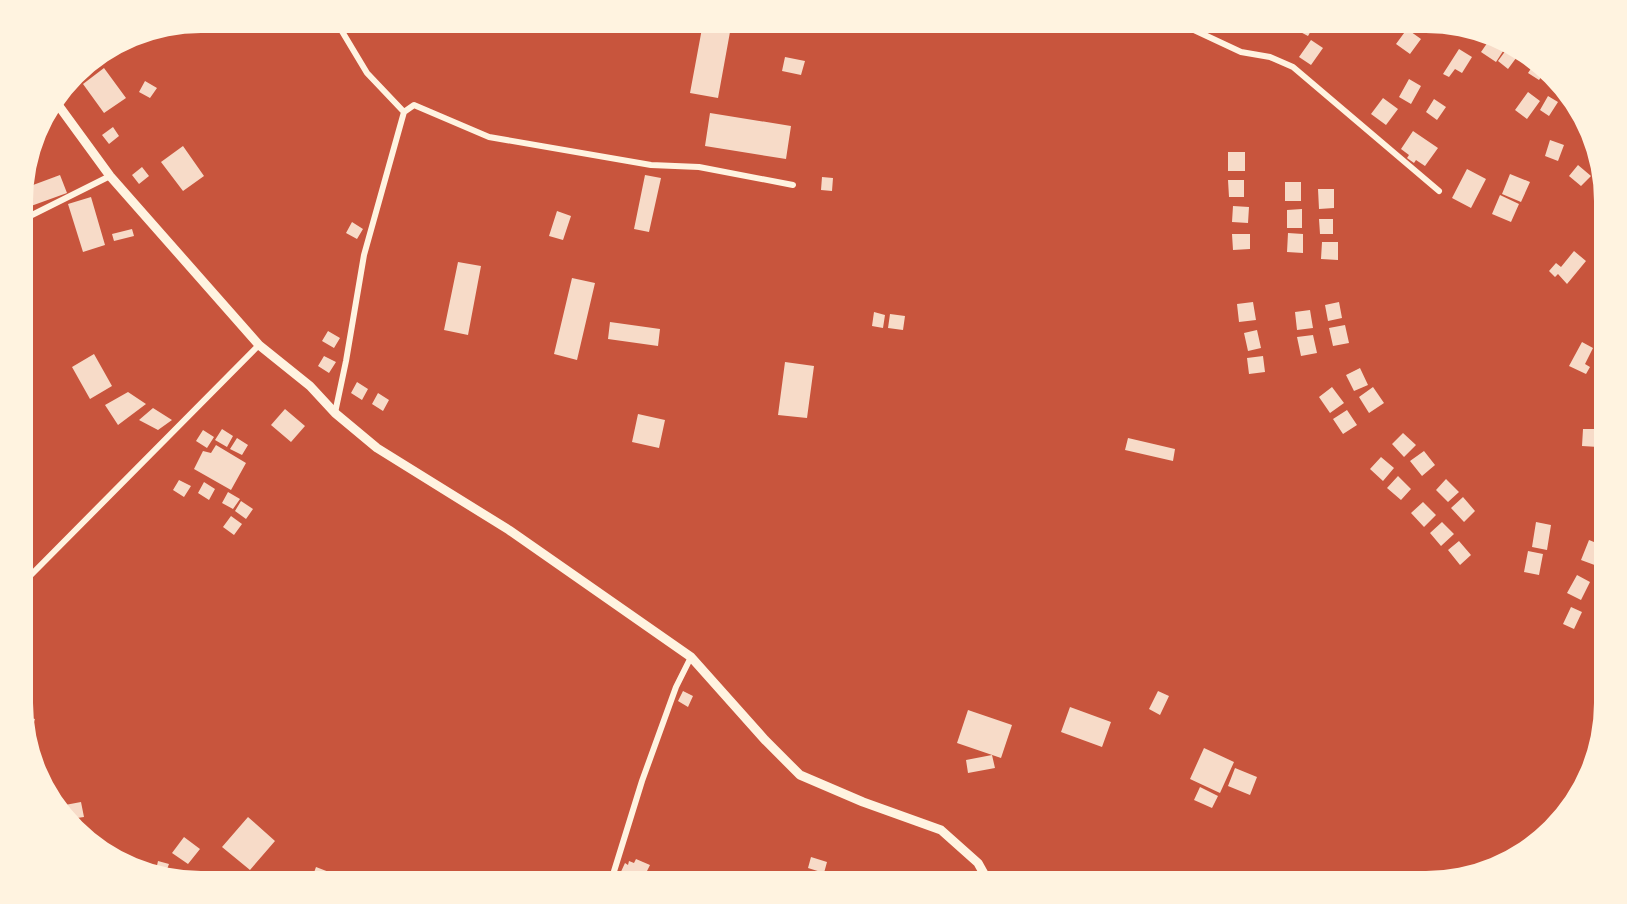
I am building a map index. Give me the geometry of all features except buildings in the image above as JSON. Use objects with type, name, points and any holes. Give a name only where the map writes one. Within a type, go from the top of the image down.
[{"type":"street","points":[[343,33],[367,73],[404,111]]},
{"type":"street","points":[[1202,33],[1241,52],[1270,57],[1293,67],[1439,191]]},
{"type":"street","points":[[335,413],[364,255],[404,111],[414,105],[489,137],[651,165],[699,167],[793,185]]},
{"type":"street","points":[[60,108],[110,176],[259,345],[310,386],[335,413],[377,448],[509,530],[691,657],[765,740],[800,775],[941,830],[978,862],[983,871]]},
{"type":"street","points":[[33,214],[110,176]]},
{"type":"street","points":[[33,573],[259,345]]},
{"type":"street","points":[[614,871],[642,781],[676,687],[691,657]]}]
